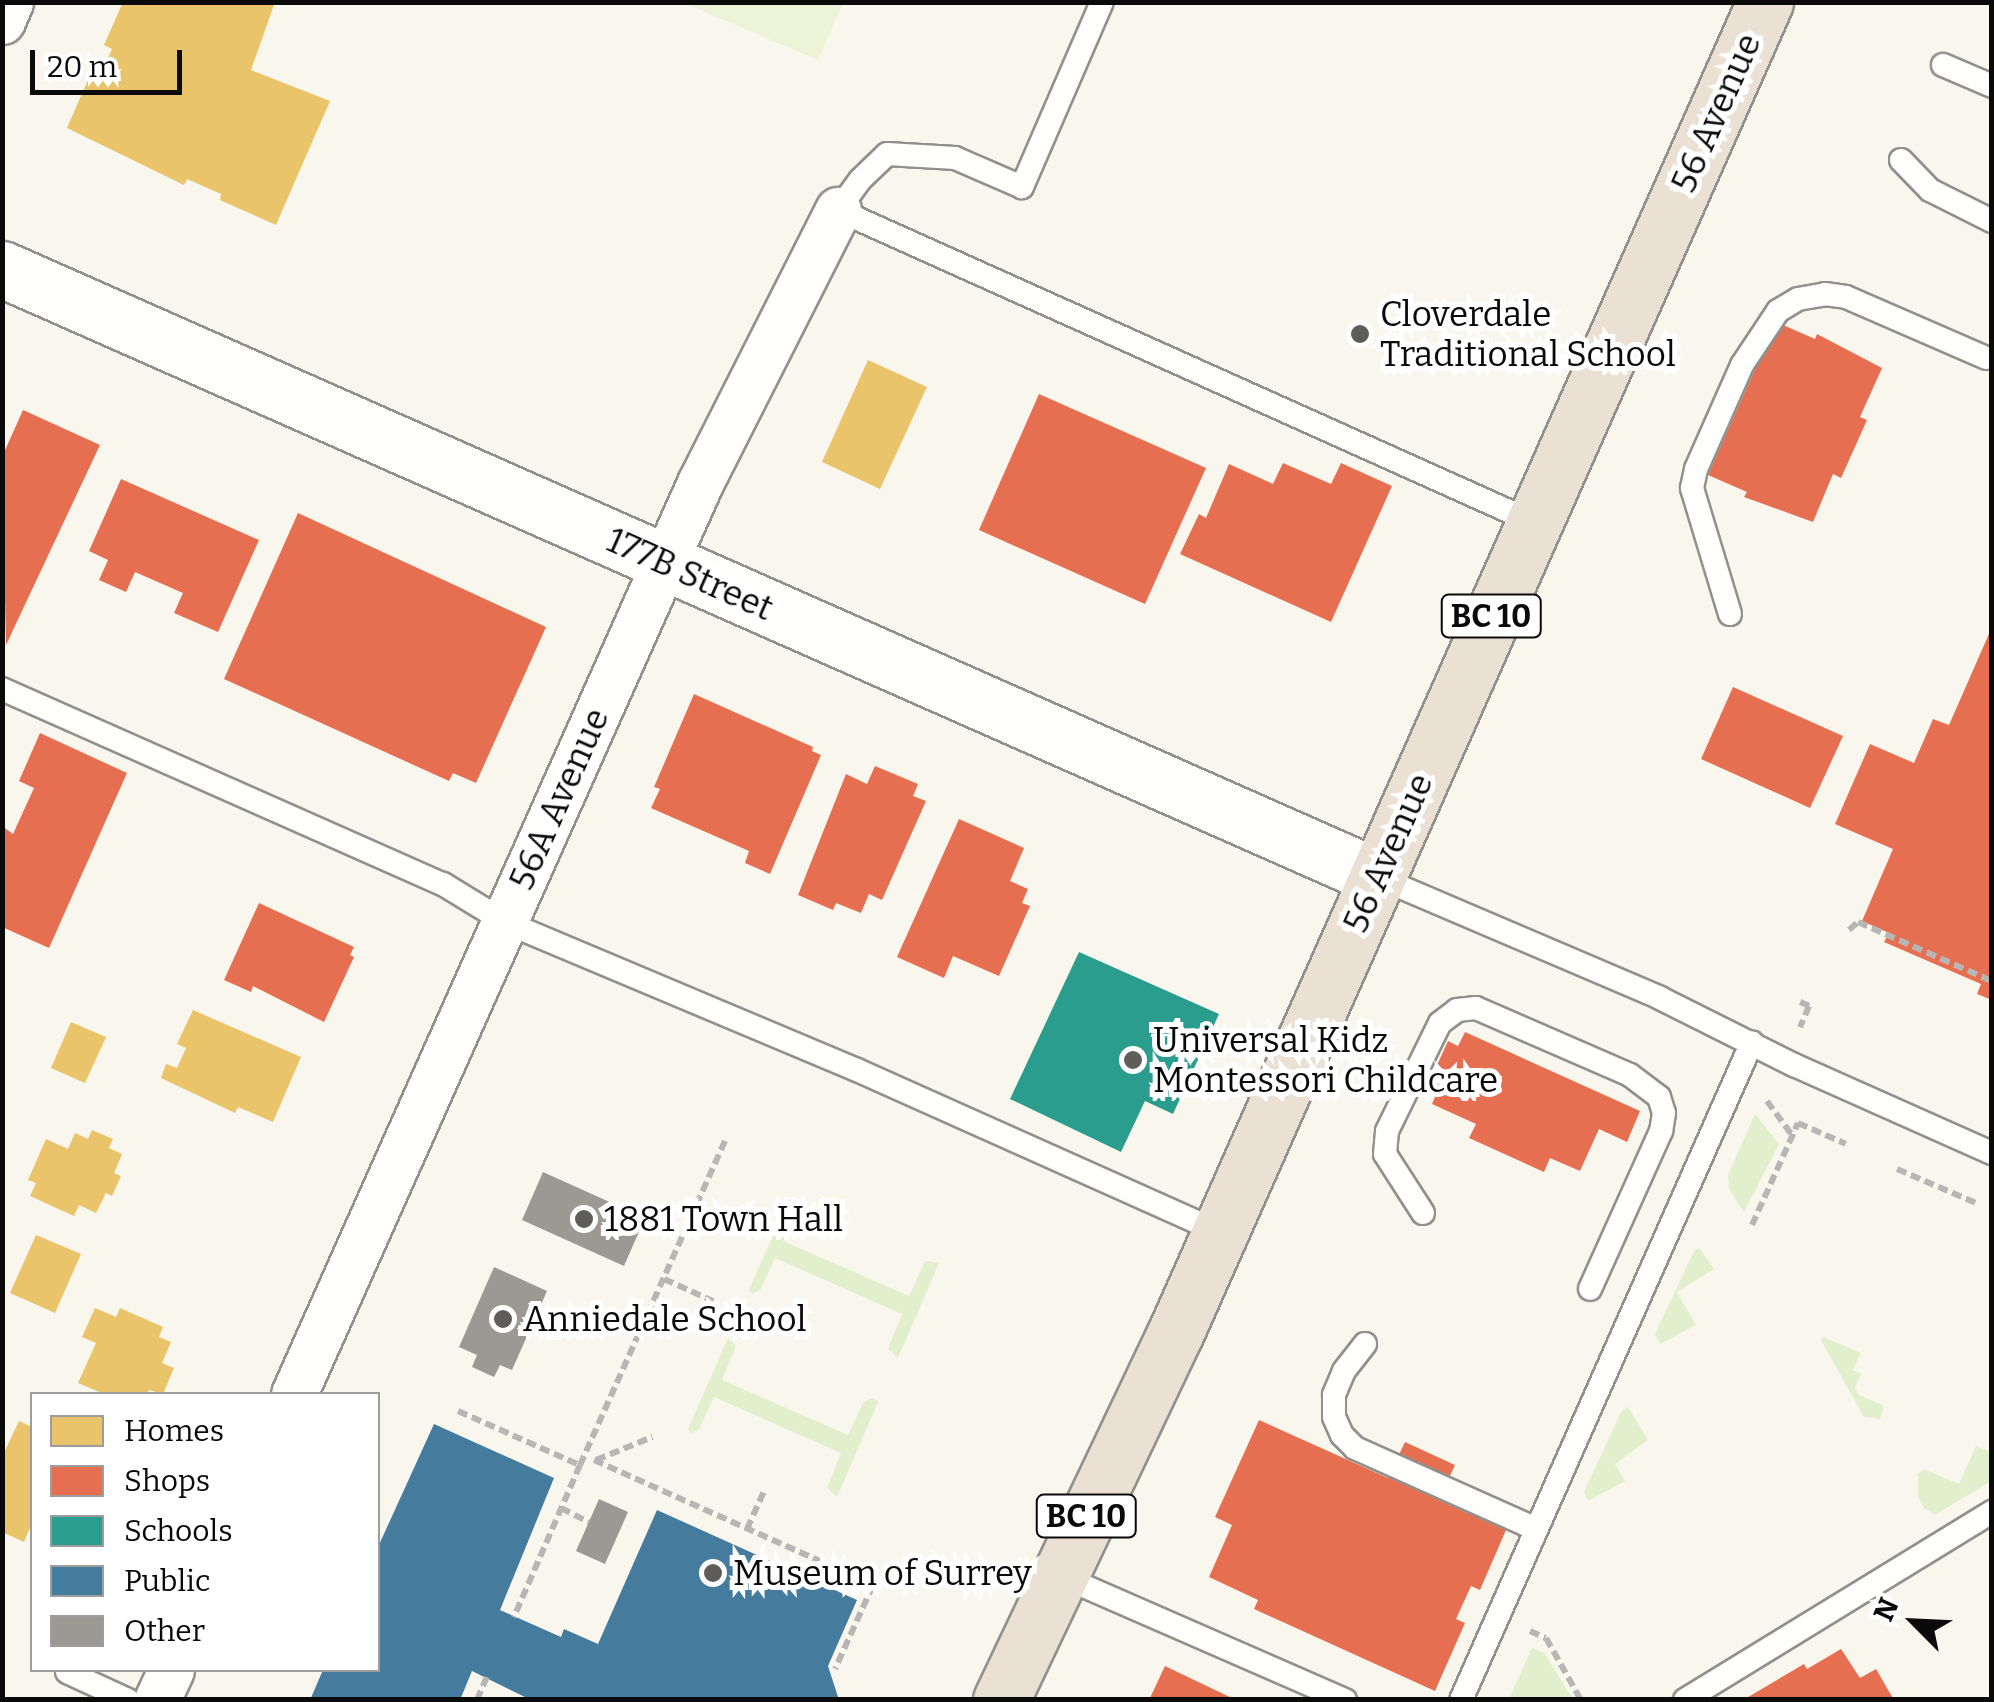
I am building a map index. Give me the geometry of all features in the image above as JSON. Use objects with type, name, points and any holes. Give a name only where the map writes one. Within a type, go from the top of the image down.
[{"type":"highway","name":"56 Avenue","points":[[1000,1700],[1220,1232],[1765,2]]},
{"type":"street","points":[[2,21],[10,2]]},
{"type":"street","name":"56A Avenue","points":[[295,1392],[664,562],[838,210]]},
{"type":"street","name":"177B Street","points":[[2,269],[1377,877]]},
{"type":"street","points":[[158,1700],[170,1672]]},
{"type":"lane","points":[[1102,2],[1022,187],[955,158],[887,154],[838,210],[1533,522]]},
{"type":"lane","points":[[1943,65],[1992,86]]},
{"type":"lane","points":[[1901,160],[1930,190],[1992,222]]},
{"type":"lane","points":[[1730,614],[1692,488],[1696,469],[1742,364],[1778,311],[1798,299],[1825,294],[1846,297],[1986,358]]},
{"type":"lane","points":[[2,689],[443,884],[504,922],[857,1070],[1220,1232]]},
{"type":"lane","points":[[1377,877],[1462,910],[1992,1153]]},
{"type":"lane","points":[[1423,1213],[1386,1154],[1387,1131],[1440,1023],[1457,1010],[1476,1008],[1630,1076],[1659,1096],[1664,1112],[1661,1131],[1590,1290]]},
{"type":"lane","points":[[1462,1700],[1752,1042]]},
{"type":"lane","points":[[1365,1344],[1344,1370],[1334,1395],[1334,1417],[1342,1435],[1356,1448],[1536,1529]]},
{"type":"lane","points":[[1685,1700],[1992,1512]]},
{"type":"lane","points":[[1058,1574],[1345,1700]]},
{"type":"lane","points":[[67,1672],[128,1700]]},
{"type":"path","points":[[1849,930],[1858,922],[1992,981]]},
{"type":"path","points":[[1800,1002],[1809,1006],[1800,1026]]},
{"type":"path","points":[[1768,1101],[1793,1136]]},
{"type":"path","points":[[1752,1226],[1798,1123],[1846,1144]]},
{"type":"path","points":[[514,1617],[726,1138]]},
{"type":"path","points":[[1897,1169],[1976,1203]]},
{"type":"path","points":[[664,1279],[713,1300]]},
{"type":"path","points":[[458,1411],[580,1466],[652,1437]]},
{"type":"path","points":[[594,1460],[873,1585],[834,1669]]},
{"type":"path","points":[[747,1529],[765,1489]]},
{"type":"path","points":[[561,1508],[588,1522]]},
{"type":"path","points":[[1530,1631],[1546,1638],[1581,1700]]},
{"type":"path","points":[[477,1700],[487,1677]]},
{"type":"green space","points":[[684,3],[843,3],[818,60]]},
{"type":"green space","points":[[1755,1114],[1779,1144],[1744,1212],[1729,1189],[1728,1175]]},
{"type":"green space","points":[[789,1199],[797,1207],[783,1241],[909,1296],[925,1261],[939,1263],[898,1358],[888,1349],[902,1314],[775,1258],[760,1290],[752,1294],[749,1290]]},
{"type":"green space","points":[[1699,1248],[1714,1269],[1677,1292],[1696,1325],[1660,1344],[1655,1334],[1694,1251]]},
{"type":"green space","points":[[1823,1337],[1861,1353],[1853,1370],[1861,1374],[1855,1388],[1859,1395],[1884,1406],[1880,1419],[1864,1417],[1821,1340]]},
{"type":"green space","points":[[728,1338],[736,1346],[722,1380],[848,1435],[864,1401],[873,1398],[878,1402],[837,1497],[827,1488],[841,1453],[714,1397],[699,1429],[691,1433],[688,1429]]},
{"type":"green space","points":[[1628,1407],[1648,1440],[1615,1464],[1625,1481],[1588,1501],[1584,1492],[1621,1412]]},
{"type":"green space","points":[[1976,1446],[1991,1452],[1991,1481],[1935,1515],[1924,1508],[1918,1496],[1918,1474],[1924,1469],[1959,1484]]},
{"type":"green space","points":[[1532,1648],[1544,1653],[1573,1699],[1509,1699]]},
{"type":"building: Homes","points":[[123,2],[275,2],[251,70],[330,101],[276,225],[220,200],[221,194],[187,179],[184,185],[67,128],[91,73],[99,77],[112,49],[104,45]]},
{"type":"building: Homes","points":[[868,360],[927,387],[880,489],[822,462]]},
{"type":"building: Homes","points":[[193,1010],[301,1057],[273,1122],[238,1107],[235,1113],[161,1078],[166,1064],[177,1068],[186,1048],[177,1044]]},
{"type":"building: Homes","points":[[71,1022],[106,1037],[85,1083],[51,1068]]},
{"type":"building: Homes","points":[[92,1130],[113,1139],[109,1148],[122,1154],[114,1173],[121,1176],[112,1196],[106,1193],[96,1213],[79,1205],[74,1216],[30,1196],[36,1183],[28,1180],[46,1139],[68,1149],[75,1133],[88,1139]]},
{"type":"building: Homes","points":[[36,1235],[81,1254],[55,1313],[10,1293]]},
{"type":"building: Homes","points":[[95,1308],[116,1317],[120,1308],[163,1327],[159,1337],[171,1342],[162,1363],[174,1368],[164,1392],[99,1392],[78,1383],[96,1343],[82,1337]]},
{"type":"building: Homes","points":[[19,1421],[30,1426],[30,1528],[24,1542],[2,1532],[2,1457]]},
{"type":"building: Shops","points":[[1776,322],[1815,339],[1817,334],[1882,368],[1860,417],[1867,420],[1841,478],[1833,474],[1813,522],[1744,497],[1747,492],[1708,475]]},
{"type":"building: Shops","points":[[1039,394],[1206,468],[1145,604],[979,530]]},
{"type":"building: Shops","points":[[23,410],[100,445],[6,645],[2,457]]},
{"type":"building: Shops","points":[[1283,463],[1331,484],[1341,463],[1392,486],[1331,622],[1180,554],[1199,514],[1206,518],[1229,464],[1273,484]]},
{"type":"building: Shops","points":[[121,479],[259,540],[218,632],[174,613],[183,593],[135,572],[126,592],[99,580],[108,560],[89,551]]},
{"type":"building: Shops","points":[[298,513],[546,627],[476,783],[453,773],[449,781],[224,679]]},
{"type":"building: Shops","points":[[1992,627],[1992,1000],[1977,994],[1981,984],[1884,942],[1889,933],[1862,921],[1893,849],[1835,824],[1870,744],[1914,763],[1933,719],[1949,725]]},
{"type":"building: Shops","points":[[1733,687],[1843,736],[1810,808],[1701,759]]},
{"type":"building: Shops","points":[[694,694],[813,747],[812,751],[821,755],[770,874],[745,863],[749,851],[651,808],[660,789],[654,787]]},
{"type":"building: Shops","points":[[40,733],[127,773],[49,948],[2,927],[2,826],[13,834],[34,788],[19,781]]},
{"type":"building: Shops","points":[[875,766],[918,784],[913,796],[926,801],[882,900],[869,894],[861,913],[836,903],[833,910],[798,895],[846,774],[867,784]]},
{"type":"building: Shops","points":[[959,819],[1024,848],[1010,881],[1028,889],[1022,903],[1030,906],[999,976],[953,956],[944,978],[897,957]]},
{"type":"building: Shops","points":[[259,903],[354,947],[350,955],[354,957],[324,1022],[253,986],[251,992],[224,980]]},
{"type":"building: Shops","points":[[1465,1032],[1640,1111],[1627,1142],[1599,1129],[1580,1171],[1550,1158],[1544,1172],[1469,1138],[1476,1124],[1432,1104],[1438,1090],[1428,1085],[1448,1041],[1458,1046]]},
{"type":"building: Shops","points":[[1259,1420],[1388,1478],[1405,1442],[1455,1465],[1439,1500],[1506,1530],[1480,1590],[1471,1586],[1456,1619],[1465,1623],[1435,1691],[1254,1609],[1258,1600],[1209,1577],[1232,1525],[1215,1517]]},
{"type":"building: Shops","points":[[1841,1649],[1860,1678],[1876,1669],[1894,1700],[1743,1700],[1804,1664],[1807,1669]]},
{"type":"building: Shops","points":[[1165,1666],[1236,1700],[1149,1700]]},
{"type":"building: Schools","points":[[1079,952],[1219,1014],[1173,1114],[1145,1101],[1121,1152],[1010,1099]]},
{"type":"building: Public","name":"Museum of Surrey","points":[[434,1424],[554,1478],[500,1610],[561,1637],[564,1629],[598,1644],[657,1510],[857,1600],[828,1666],[839,1700],[531,1700],[472,1671],[460,1700],[310,1700],[322,1672],[380,1672],[380,1543]]},
{"type":"building: Other","name":"1881 Town Hall","points":[[543,1172],[645,1218],[624,1266],[522,1220]]},
{"type":"building: Other","name":"Anniedale School","points":[[494,1267],[547,1291],[512,1370],[500,1365],[494,1377],[472,1367],[477,1355],[459,1347]]},
{"type":"building: Other","points":[[599,1499],[628,1512],[605,1564],[576,1551]]},
{"type":"place","name":"Cloverdale Traditional School","points":[[1360,334]]},
{"type":"place","name":"Universal Kidz Montessori Childcare","points":[[1133,1060]]},
{"type":"place","name":"1881 Town Hall","points":[[584,1219]]},
{"type":"place","name":"Anniedale School","points":[[503,1319]]},
{"type":"place","name":"Museum of Surrey","points":[[713,1573]]}]
